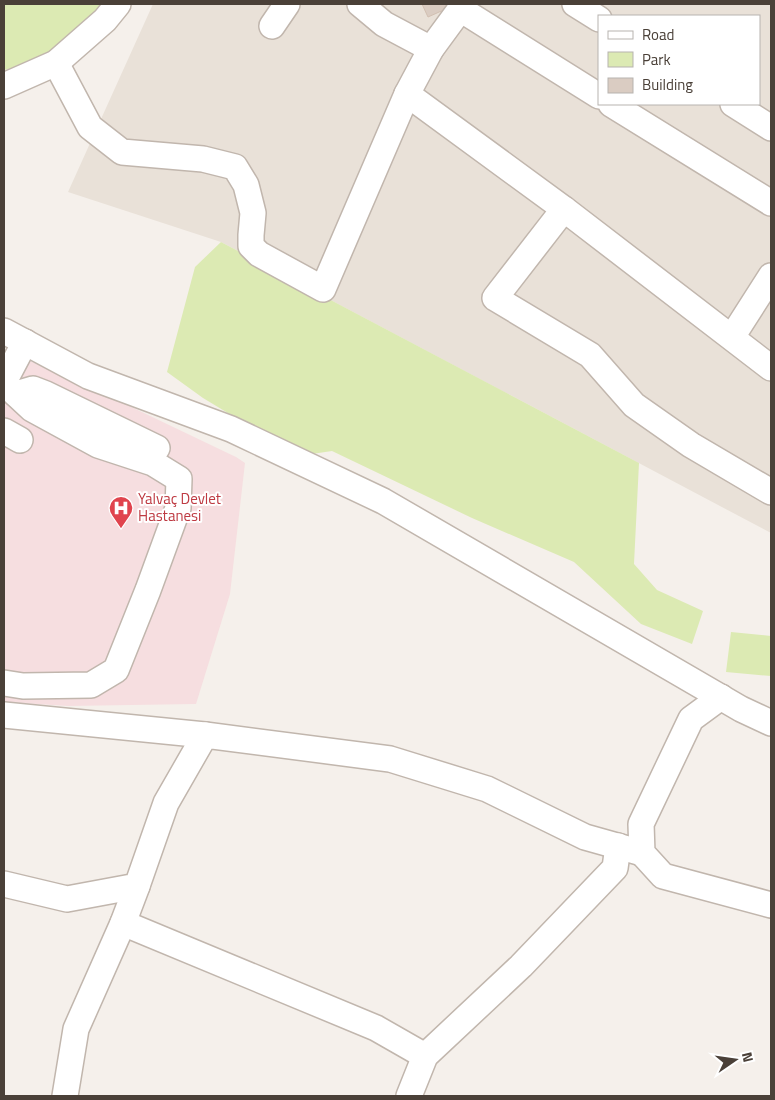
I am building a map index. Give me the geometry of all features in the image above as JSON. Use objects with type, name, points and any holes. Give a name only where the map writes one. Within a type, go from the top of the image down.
[{"type":"street","points":[[4,86],[56,63],[104,20],[118,4]]},
{"type":"street","points":[[272,26],[287,4]]},
{"type":"street","points":[[360,4],[384,24],[431,49]]},
{"type":"street","points":[[575,4],[598,18]]},
{"type":"street","points":[[56,63],[90,127],[122,152],[203,159],[234,167],[246,185],[253,213],[251,246],[259,254],[323,289],[407,94],[431,49],[462,6],[598,95]]},
{"type":"street","points":[[407,94],[564,209],[771,368]]},
{"type":"street","points":[[613,105],[771,204]]},
{"type":"street","points":[[735,105],[771,128]]},
{"type":"street","points":[[564,209],[495,298],[590,355],[634,405],[691,445],[771,492]]},
{"type":"street","points":[[732,337],[771,276]]},
{"type":"street","points":[[8,386],[14,337],[88,376],[231,429],[383,501],[741,709],[771,723]]},
{"type":"street","points":[[8,386],[33,389],[46,394],[157,448]]},
{"type":"street","points":[[4,683],[23,686],[91,685],[116,670],[178,508],[179,479],[153,463],[98,445],[32,409],[8,386]]},
{"type":"street","points":[[642,853],[641,824],[691,719],[721,697]]},
{"type":"street","points":[[4,715],[205,735],[390,759],[487,789],[585,837],[642,853],[663,876],[771,906]]},
{"type":"street","points":[[65,1096],[76,1029],[124,924],[166,803],[205,735]]},
{"type":"street","points":[[410,1096],[425,1056],[521,966],[615,868],[618,846]]},
{"type":"street","points":[[4,884],[66,899],[137,886]]},
{"type":"street","points":[[124,924],[376,1028],[425,1056]]},
{"type":"shaded area","points":[[153,4],[771,4],[771,533],[221,242],[68,192]]},
{"type":"shaded area","name":"Yalvaç Devlet Hastanesi","points":[[4,350],[77,381],[245,463],[230,594],[196,704],[68,706],[4,702]]},
{"type":"green space","points":[[4,4],[104,4],[38,62],[4,70]]},
{"type":"green space","points":[[221,242],[639,463],[634,564],[657,590],[703,611],[692,644],[641,624],[574,562],[472,518],[332,451],[305,455],[274,441],[203,398],[167,372],[195,267]]},
{"type":"green space","points":[[731,632],[771,636],[771,676],[726,672]]},
{"type":"building","points":[[422,4],[457,4],[428,17]]},
{"type":"place","name":"Yalvaç Devlet Hastanesi","points":[[121,529]]}]
